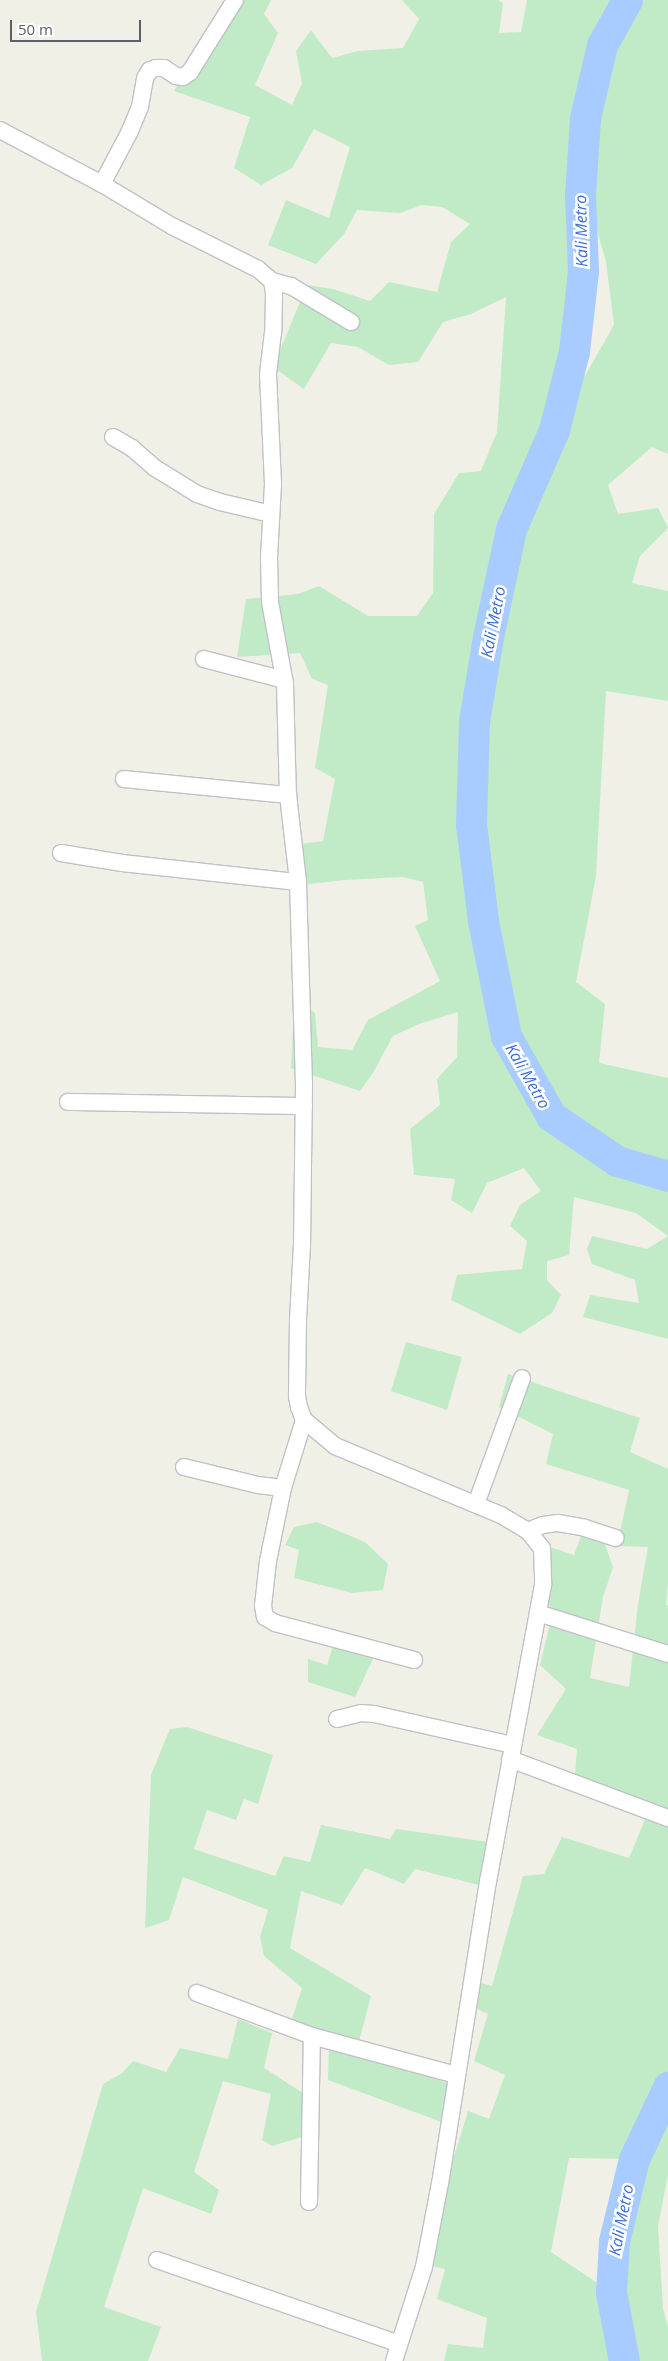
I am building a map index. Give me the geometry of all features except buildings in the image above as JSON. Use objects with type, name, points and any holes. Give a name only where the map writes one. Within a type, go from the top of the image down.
[{"type":"street","points":[[97,181],[136,116],[144,78],[150,70],[164,68],[176,76],[183,77],[190,72],[236,0]]},
{"type":"street","points":[[0,130],[97,181],[172,226],[258,269],[272,281],[292,286],[351,322]]},
{"type":"street","points":[[272,281],[274,312],[268,374],[273,484],[270,602],[284,680],[288,795],[298,882],[304,1106],[297,1396],[304,1420],[283,1488],[268,1561],[263,1606],[265,1616],[275,1623],[414,1660]]},
{"type":"street","points":[[113,437],[132,448],[156,468],[197,494],[271,514]]},
{"type":"street","points":[[204,659],[284,680]]},
{"type":"street","points":[[124,779],[288,795]]},
{"type":"street","points":[[61,853],[130,864],[298,882]]},
{"type":"street","points":[[68,1102],[304,1106]]},
{"type":"street","points":[[476,1504],[522,1378]]},
{"type":"street","points":[[304,1420],[335,1446],[476,1504],[528,1531],[542,1548],[544,1564],[543,1585],[511,1752],[457,2074],[449,2133],[424,2267],[394,2361]]},
{"type":"street","points":[[184,1467],[258,1485],[283,1488]]},
{"type":"street","points":[[528,1531],[543,1525],[558,1523],[585,1528],[615,1538]]},
{"type":"street","points":[[538,1613],[668,1654]]},
{"type":"street","points":[[337,1719],[361,1713],[374,1714],[511,1752],[668,1818]]},
{"type":"street","points":[[197,1993],[312,2036],[457,2074]]},
{"type":"street","points":[[309,2202],[312,2036]]},
{"type":"street","points":[[157,2260],[399,2344]]},
{"type":"green space","points":[[227,0],[271,0],[264,14],[278,33],[255,85],[292,105],[302,83],[296,51],[311,30],[332,58],[358,51],[403,48],[419,19],[402,0],[498,0],[503,3],[499,33],[521,32],[527,0],[668,0],[668,454],[652,447],[608,485],[618,514],[658,508],[668,528],[640,556],[632,583],[668,591],[668,701],[606,691],[596,876],[576,982],[605,1004],[599,1063],[668,1078],[668,1236],[636,1213],[574,1197],[569,1255],[547,1261],[547,1280],[561,1295],[552,1313],[520,1334],[451,1300],[457,1275],[522,1269],[527,1241],[510,1226],[520,1205],[541,1191],[524,1168],[487,1183],[472,1213],[451,1200],[455,1179],[414,1175],[410,1129],[440,1105],[437,1079],[457,1057],[458,1012],[419,1024],[393,1036],[373,1073],[360,1091],[291,1068],[294,1012],[301,1003],[315,1013],[318,1047],[352,1050],[368,1020],[440,981],[415,926],[428,920],[423,882],[403,877],[345,880],[291,886],[292,845],[323,841],[335,779],[315,768],[328,685],[312,679],[300,653],[237,657],[246,599],[298,594],[319,586],[368,616],[417,616],[433,593],[434,514],[459,473],[481,471],[497,432],[506,297],[471,314],[443,322],[418,362],[389,365],[358,347],[331,343],[304,389],[273,367],[307,285],[333,289],[370,301],[389,282],[437,292],[451,242],[470,224],[442,207],[422,205],[400,213],[357,210],[344,234],[316,264],[268,245],[286,200],[329,218],[350,147],[314,129],[292,168],[261,185],[234,168],[250,117],[174,91]],"holes":[[[586,194],[606,261],[614,325],[555,428],[574,351],[583,271],[580,195]]]},
{"type":"green space","points":[[592,1236],[647,1249],[668,1236],[668,1339],[583,1317],[590,1295],[639,1303],[635,1280],[592,1264],[587,1249]]},
{"type":"green space","points":[[406,1342],[462,1357],[447,1410],[391,1391]]},
{"type":"green space","points":[[508,1374],[640,1418],[630,1452],[668,1469],[668,1584],[666,1605],[668,1605],[668,2175],[658,2226],[663,2309],[668,2327],[668,2361],[444,2361],[448,2344],[483,2348],[487,2318],[437,2299],[445,2269],[433,2266],[449,2173],[468,2111],[489,2119],[505,2075],[474,2061],[488,2014],[466,2004],[474,1981],[492,1986],[523,1876],[544,1874],[562,1837],[629,1858],[646,1817],[574,1788],[577,1749],[537,1735],[566,1689],[540,1665],[553,1611],[548,1603],[548,1550],[550,1547],[574,1555],[581,1536],[604,1542],[613,1567],[603,1597],[590,1678],[629,1687],[638,1604],[648,1547],[617,1546],[629,1490],[546,1464],[553,1434],[499,1407]],"holes":[[[569,2158],[634,2159],[614,2241],[611,2292],[551,2252]]]},
{"type":"green space","points":[[317,1522],[365,1542],[388,1564],[383,1590],[352,1593],[294,1578],[299,1550],[285,1545],[294,1527]]},
{"type":"green space","points":[[334,1643],[374,1657],[355,1697],[308,1682],[308,1659],[327,1665]]},
{"type":"green space","points":[[187,1727],[273,1755],[258,1804],[244,1799],[236,1820],[207,1810],[194,1849],[275,1876],[284,1856],[310,1862],[321,1825],[390,1839],[396,1829],[489,1842],[479,1885],[415,1869],[404,1884],[365,1868],[342,1905],[301,1891],[290,1948],[371,1996],[357,2049],[462,2089],[455,2127],[328,2080],[329,2045],[290,2025],[302,1988],[264,1956],[260,1937],[268,1910],[183,1877],[169,1920],[145,1928],[151,1775],[170,1729]]},
{"type":"green space","points":[[238,2019],[272,2033],[264,2068],[317,2102],[315,2133],[272,2146],[262,2140],[271,2094],[223,2081],[194,2172],[219,2190],[211,2214],[143,2188],[104,2307],[161,2327],[148,2361],[42,2361],[36,2312],[103,2084],[122,2073],[133,2061],[166,2072],[180,2048],[228,2059]]},
{"type":"waterway","name":"Kali Metro","points":[[627,0],[602,45],[585,118],[580,195],[583,271],[574,351],[554,430],[511,529],[488,637],[474,722],[471,824],[483,921],[506,1036],[551,1116],[617,1161],[668,1176]]},
{"type":"waterway","name":"Kali Metro","points":[[624,2361],[611,2292],[614,2241],[634,2159],[668,2087]]}]
